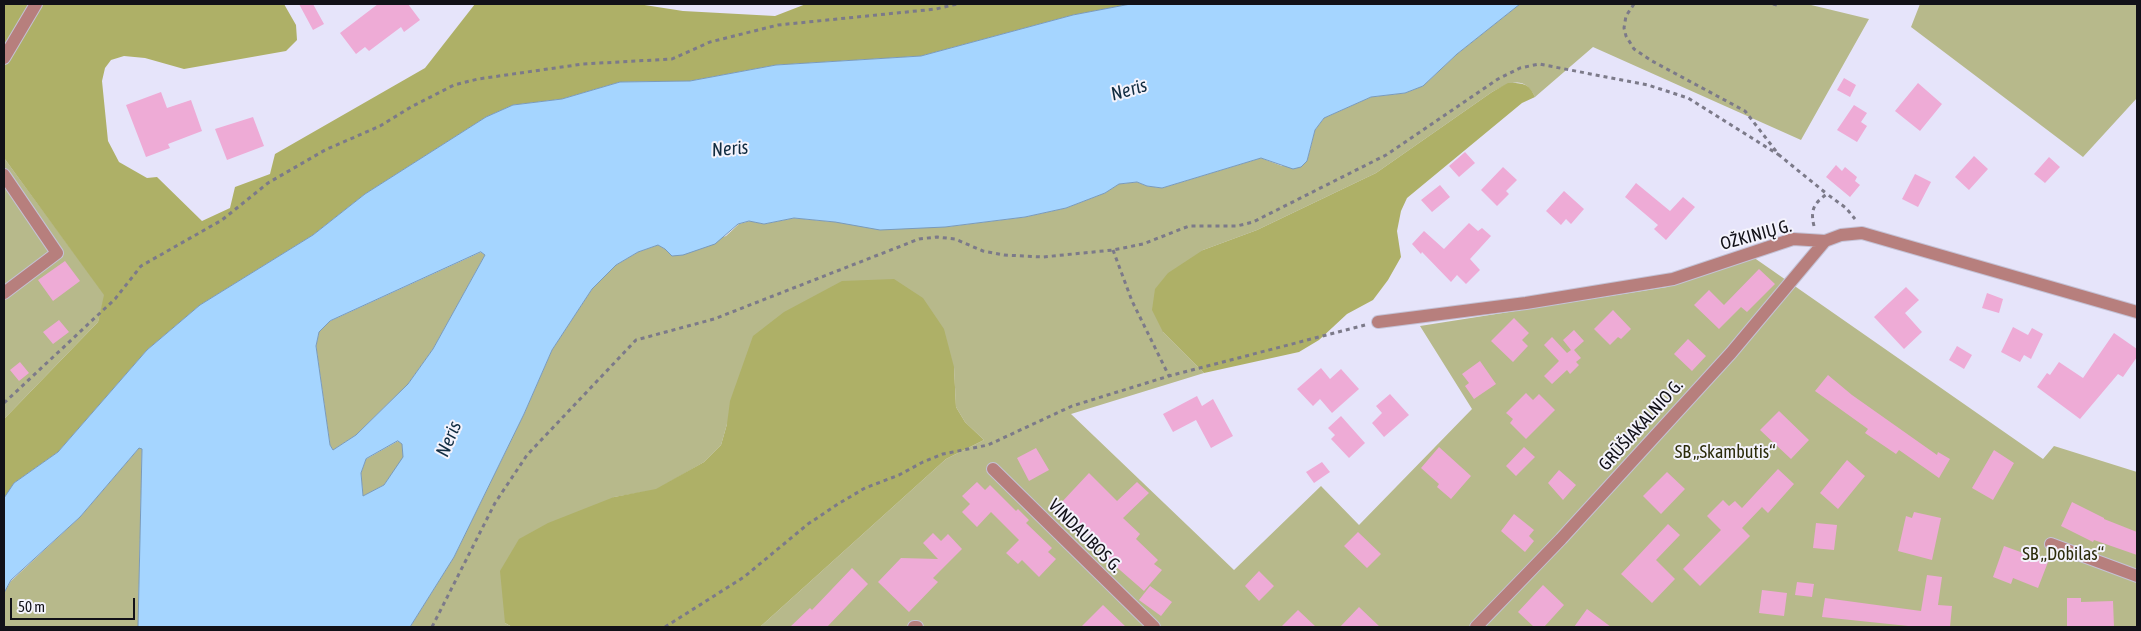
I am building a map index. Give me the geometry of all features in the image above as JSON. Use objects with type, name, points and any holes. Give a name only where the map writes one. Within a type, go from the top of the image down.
[{"type":"street","points":[[4,58],[36,4]]},
{"type":"street","points":[[4,175],[57,253],[4,293]]},
{"type":"street","name":"OŽKINIŲ G.","points":[[1378,322],[1526,303],[1673,278],[1793,240],[1825,241],[1841,235],[1862,233],[2137,312]]},
{"type":"street","name":"GRŪŠIAKALNIO G.","points":[[1476,627],[1568,532],[1730,353],[1825,241]]},
{"type":"street","name":"VINDAUBOS G.","points":[[993,469],[1154,627]]},
{"type":"street","points":[[2051,544],[2137,576]]},
{"type":"path","points":[[4,403],[115,299],[141,266],[222,220],[268,183],[325,150],[380,126],[411,106],[454,85],[478,79],[583,64],[672,59],[710,42],[778,25],[936,9],[957,4]]},
{"type":"path","points":[[1634,4],[1626,16],[1624,28],[1626,36],[1634,49],[1652,61],[1745,111],[1779,155]]},
{"type":"path","points":[[1773,4],[1780,6]]},
{"type":"path","points":[[432,627],[495,503],[527,455],[636,340],[714,318],[919,239],[937,237],[955,239],[983,251],[1004,255],[1043,256],[1114,250],[1143,244],[1189,226],[1237,226],[1253,222],[1386,155],[1498,79],[1520,68],[1539,64],[1648,84],[1688,98],[1779,155],[1846,208],[1862,233]]},
{"type":"path","points":[[1825,241],[1814,230],[1812,217],[1816,201],[1827,194]]},
{"type":"path","points":[[1114,250],[1132,301],[1169,376]]},
{"type":"path","points":[[665,627],[744,577],[808,524],[838,504],[865,488],[943,454],[988,445],[1072,406],[1169,376],[1378,322]]},
{"type":"green space","points":[[4,4],[284,4],[296,25],[297,40],[286,51],[184,69],[145,58],[124,56],[111,60],[105,68],[102,81],[108,141],[119,162],[147,178],[157,177],[202,221],[230,208],[235,187],[270,174],[275,154],[425,68],[475,4],[638,4],[683,11],[775,16],[806,4],[1131,4],[1073,15],[921,56],[776,65],[690,81],[620,82],[562,99],[513,105],[486,117],[365,194],[313,235],[200,305],[147,350],[58,452],[14,483],[4,498],[4,419],[98,322],[104,295],[4,158]]},
{"type":"green space","points":[[1520,4],[1807,4],[1869,19],[1801,140],[1593,47],[1535,97],[1526,85],[1521,83],[1516,82],[1498,89],[1376,173],[1257,230],[1203,250],[1163,332],[1204,373],[1071,414],[1234,570],[1321,486],[1359,525],[1472,409],[1420,326],[1667,287],[1753,257],[2043,459],[2054,446],[2137,472],[2137,627],[760,627],[946,459],[984,440],[965,422],[956,407],[954,367],[727,424],[721,445],[704,462],[656,490],[614,497],[505,623],[512,627],[410,627],[454,557],[524,414],[552,350],[592,289],[616,265],[638,252],[658,245],[672,256],[726,236],[739,224],[750,221],[764,224],[794,218],[835,222],[945,227],[1025,217],[1066,208],[1105,193],[1119,184],[1137,182],[1147,186],[1162,188],[1261,158],[1282,166],[1307,161],[1315,130],[1324,118],[1371,97],[1405,93],[1423,86],[1457,54]]},
{"type":"green space","points":[[1920,4],[2137,4],[2137,98],[2083,157],[1911,27]]},
{"type":"green space","points":[[1508,83],[1528,86],[1535,97],[1522,103],[1407,198],[1401,211],[1397,231],[1401,257],[1388,280],[1373,300],[1347,314],[1319,340],[1299,352],[1204,373],[1163,332],[1152,310],[1155,289],[1168,273],[1203,250],[1257,230],[1376,173],[1492,92]]},
{"type":"green space","points":[[4,158],[105,295],[98,322],[4,419]]},
{"type":"green space","points":[[481,252],[485,255],[433,349],[408,384],[356,435],[333,450],[330,445],[316,346],[319,332],[330,321]]},
{"type":"green space","points":[[894,279],[923,298],[944,329],[954,367],[956,407],[965,422],[984,440],[946,459],[760,627],[512,627],[505,623],[500,571],[519,539],[548,523],[614,497],[656,489],[704,462],[721,445],[727,424],[730,401],[753,336],[784,312],[842,281]]},
{"type":"green space","points":[[398,441],[402,444],[404,457],[384,485],[363,496],[361,473],[366,459]]},
{"type":"green space","points":[[139,448],[142,448],[138,627],[4,627],[4,593],[11,581],[80,517]]},
{"type":"water","name":"Neris","points":[[1131,4],[1520,4],[1457,54],[1423,86],[1405,93],[1371,97],[1324,118],[1315,130],[1307,161],[1301,167],[1293,169],[1261,158],[1162,188],[1147,186],[1137,182],[1119,184],[1105,193],[1066,208],[1025,217],[945,227],[880,230],[835,222],[794,218],[764,224],[749,221],[738,224],[715,244],[683,255],[672,256],[658,245],[638,252],[616,265],[592,289],[552,350],[524,414],[454,557],[410,627],[138,627],[142,449],[139,448],[80,517],[11,580],[4,593],[4,498],[14,483],[58,452],[147,350],[200,305],[313,235],[365,194],[486,117],[513,105],[562,99],[620,82],[690,81],[776,65],[921,56],[1073,15]],"holes":[[[481,252],[485,255],[433,349],[408,384],[356,435],[333,450],[330,445],[316,346],[319,332],[330,321]],[[398,441],[402,444],[403,457],[384,485],[363,496],[361,473],[366,459]]]},
{"type":"building","points":[[299,4],[313,4],[324,24],[313,30]]},
{"type":"building","points":[[378,4],[408,4],[420,20],[404,32],[401,27],[369,51],[365,47],[356,54],[340,33]]},
{"type":"building","points":[[1844,78],[1856,85],[1850,97],[1837,90]]},
{"type":"building","points":[[1918,83],[1942,104],[1920,131],[1895,111]]},
{"type":"building","points":[[161,92],[167,108],[191,100],[202,131],[168,144],[170,148],[146,157],[126,105]]},
{"type":"building","points":[[1854,105],[1867,113],[1861,122],[1867,126],[1857,142],[1837,130]]},
{"type":"building","points":[[253,117],[264,146],[227,160],[215,129]]},
{"type":"building","points":[[1465,152],[1475,163],[1459,177],[1449,166]]},
{"type":"building","points":[[1974,156],[1988,169],[1969,190],[1955,177]]},
{"type":"building","points":[[2049,157],[2060,167],[2045,183],[2034,174]]},
{"type":"building","points":[[1836,165],[1842,171],[1845,167],[1857,177],[1855,181],[1860,185],[1850,197],[1826,177]]},
{"type":"building","points":[[1503,167],[1517,180],[1506,191],[1509,194],[1497,206],[1481,190]]},
{"type":"building","points":[[1915,174],[1931,182],[1918,207],[1902,199]]},
{"type":"building","points":[[1636,183],[1670,211],[1683,197],[1695,207],[1666,240],[1654,229],[1658,225],[1625,197]]},
{"type":"building","points":[[1440,185],[1450,197],[1432,212],[1421,200]]},
{"type":"building","points":[[1564,191],[1584,209],[1571,224],[1566,219],[1561,225],[1546,211]]},
{"type":"building","points":[[1469,223],[1478,231],[1482,228],[1491,236],[1470,259],[1480,270],[1466,284],[1457,275],[1451,282],[1412,244],[1424,231],[1444,249]]},
{"type":"building","points":[[65,261],[80,281],[53,301],[38,280]]},
{"type":"building","points":[[1759,269],[1775,284],[1747,312],[1741,307],[1719,329],[1694,305],[1709,290],[1724,305]]},
{"type":"building","points":[[1906,287],[1919,300],[1905,313],[1922,332],[1904,349],[1874,317]]},
{"type":"building","points":[[1987,293],[2003,299],[1999,313],[1982,308]]},
{"type":"building","points":[[1613,310],[1631,329],[1621,339],[1618,337],[1610,345],[1594,329]]},
{"type":"building","points":[[1514,318],[1529,333],[1522,340],[1528,346],[1513,362],[1491,341]]},
{"type":"building","points":[[59,320],[69,332],[53,344],[43,332]]},
{"type":"building","points":[[2013,327],[2028,335],[2032,328],[2043,334],[2031,359],[2024,355],[2020,362],[2001,352]]},
{"type":"building","points":[[1574,330],[1584,341],[1574,350],[1581,358],[1576,362],[1579,365],[1570,374],[1567,370],[1552,384],[1544,376],[1559,361],[1544,345],[1552,337],[1567,353],[1571,350],[1563,340]]},
{"type":"building","points":[[2114,333],[2137,349],[2137,357],[2123,377],[2118,374],[2080,419],[2037,387],[2047,373],[2050,375],[2059,362],[2083,378]]},
{"type":"building","points":[[1688,339],[1706,356],[1692,371],[1674,354]]},
{"type":"building","points":[[1957,346],[1972,355],[1964,369],[1949,360]]},
{"type":"building","points":[[1480,361],[1496,384],[1474,399],[1465,386],[1469,383],[1462,374]]},
{"type":"building","points":[[20,362],[29,373],[19,381],[10,370]]},
{"type":"building","points":[[1321,368],[1330,379],[1341,369],[1359,389],[1332,413],[1320,399],[1313,406],[1297,389]]},
{"type":"building","points":[[1828,375],[1852,395],[1937,455],[1938,452],[1950,459],[1939,478],[1899,450],[1896,454],[1865,433],[1868,429],[1815,391]]},
{"type":"building","points":[[1526,393],[1533,400],[1539,394],[1555,410],[1526,439],[1510,423],[1513,419],[1506,413]]},
{"type":"building","points":[[1390,394],[1409,415],[1384,437],[1372,423],[1382,413],[1376,406]]},
{"type":"building","points":[[1197,396],[1202,406],[1213,399],[1233,436],[1211,448],[1196,420],[1173,432],[1163,414]]},
{"type":"building","points":[[1779,411],[1809,440],[1791,459],[1760,430]]},
{"type":"building","points":[[1341,416],[1365,443],[1349,458],[1331,439],[1335,435],[1328,428]]},
{"type":"building","points":[[1439,447],[1471,476],[1451,499],[1437,487],[1439,484],[1421,468]]},
{"type":"building","points":[[1524,447],[1535,457],[1516,476],[1506,466]]},
{"type":"building","points":[[1036,448],[1049,470],[1029,481],[1017,458]]},
{"type":"building","points":[[1994,450],[2014,463],[1993,500],[1972,488]]},
{"type":"building","points":[[1847,460],[1865,476],[1838,509],[1820,493]]},
{"type":"building","points":[[1322,462],[1330,472],[1314,483],[1306,472]]},
{"type":"building","points":[[1778,469],[1794,484],[1768,513],[1762,507],[1742,528],[1750,536],[1700,586],[1683,569],[1721,530],[1707,516],[1723,500],[1729,506],[1735,501],[1742,508]]},
{"type":"building","points":[[1559,470],[1576,485],[1563,500],[1548,483]]},
{"type":"building","points":[[1667,472],[1685,489],[1661,514],[1643,496]]},
{"type":"building","points":[[1089,473],[1117,501],[1137,482],[1149,493],[1123,518],[1140,534],[1136,539],[1158,560],[1154,564],[1162,570],[1144,591],[1105,557],[1108,555],[1059,505]]},
{"type":"building","points":[[977,482],[985,490],[990,485],[1016,511],[1018,509],[1029,520],[1026,523],[1052,548],[1048,552],[1056,559],[1039,577],[1022,560],[1018,564],[1006,553],[1019,540],[991,512],[977,527],[962,512],[970,504],[962,496]]},
{"type":"building","points":[[2072,502],[2104,519],[2137,532],[2137,555],[2094,540],[2093,542],[2061,526]]},
{"type":"building","points":[[1914,512],[1941,518],[1932,560],[1898,551],[1906,516],[1912,518]]},
{"type":"building","points":[[1514,514],[1534,530],[1529,536],[1534,541],[1525,552],[1501,531]]},
{"type":"building","points":[[1816,523],[1837,525],[1834,550],[1813,548]]},
{"type":"building","points":[[1668,524],[1680,535],[1656,560],[1675,579],[1652,603],[1621,574]]},
{"type":"building","points":[[1358,532],[1381,554],[1367,568],[1344,546]]},
{"type":"building","points":[[933,533],[941,541],[948,534],[962,549],[933,578],[938,582],[909,612],[878,582],[901,558],[938,559],[923,543]]},
{"type":"building","points":[[2004,546],[2048,562],[2038,588],[2013,578],[2011,584],[1993,577]]},
{"type":"building","points":[[852,568],[868,584],[827,627],[790,627],[810,608],[812,610]]},
{"type":"building","points":[[1259,571],[1274,586],[1259,601],[1245,586]]},
{"type":"building","points":[[1927,575],[1942,577],[1938,605],[1952,606],[1950,627],[1918,627],[1822,617],[1825,598],[1921,611]]},
{"type":"building","points":[[1797,582],[1814,584],[1812,597],[1795,595]]},
{"type":"building","points":[[1543,585],[1564,605],[1544,627],[1534,627],[1518,612]]},
{"type":"building","points":[[1150,586],[1172,602],[1161,616],[1139,600]]},
{"type":"building","points":[[1762,590],[1787,593],[1784,616],[1759,613]]},
{"type":"building","points":[[2067,598],[2081,598],[2081,602],[2113,601],[2114,627],[2067,627]]},
{"type":"building","points":[[1103,605],[1126,627],[1081,627]]},
{"type":"building","points":[[1359,607],[1380,627],[1340,627]]},
{"type":"building","points":[[1587,609],[1611,627],[1574,627]]},
{"type":"building","points":[[1298,610],[1316,627],[1281,627]]},
{"type":"park label","name":"SB „Skambutis“","points":[[1725,452]]},
{"type":"park label","name":"SB „Dobilas“","points":[[2063,554]]}]
